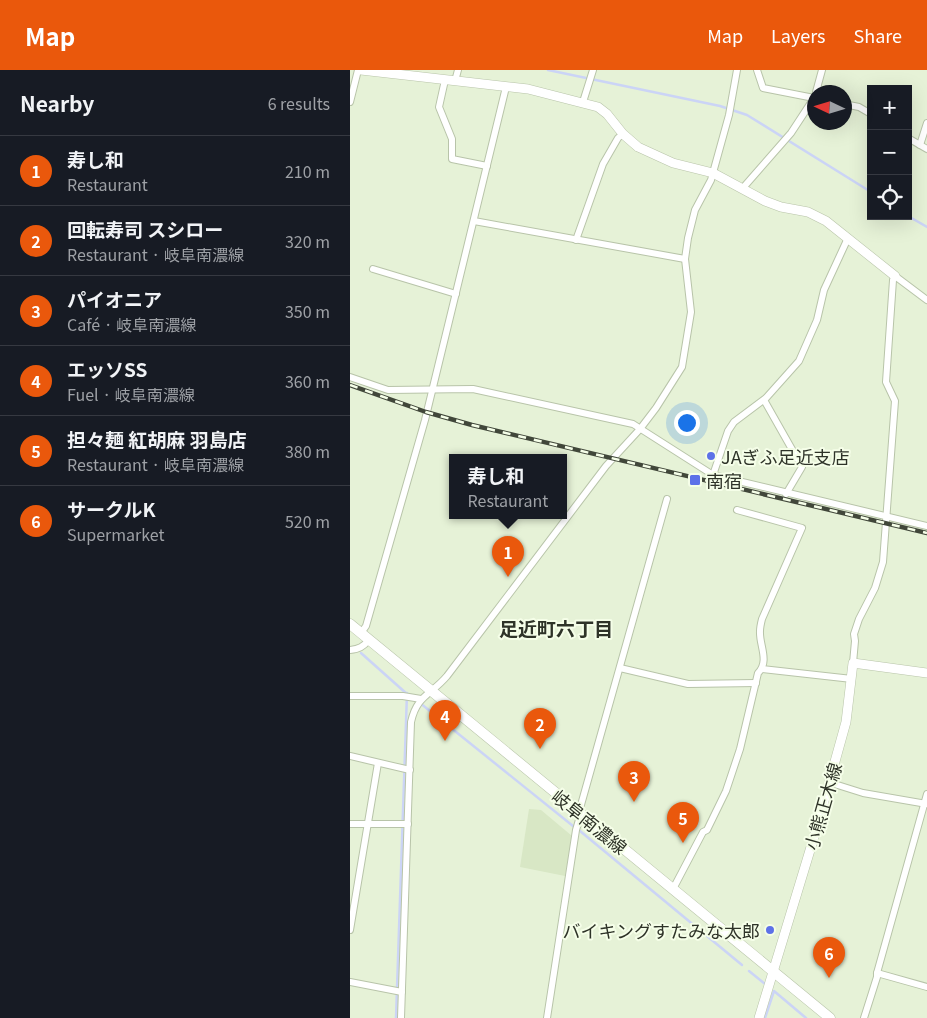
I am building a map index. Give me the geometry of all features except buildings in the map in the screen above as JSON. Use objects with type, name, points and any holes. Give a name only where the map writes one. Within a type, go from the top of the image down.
[{"type":"main road","name":"岐阜南濃線","points":[[350,624],[830,1018]]},
{"type":"street","points":[[350,102],[359,70],[528,89],[598,107],[607,114],[623,134],[638,146],[673,163],[713,173],[765,201],[781,207],[808,212],[826,221],[927,300]]},
{"type":"street","points":[[458,70],[450,81],[439,107],[452,139],[452,159],[487,166]]},
{"type":"street","points":[[567,518],[606,466],[640,429],[682,367],[691,312],[685,259],[695,210],[712,180],[729,115],[737,70]]},
{"type":"street","points":[[757,70],[763,88],[807,97]]},
{"type":"street","points":[[818,85],[822,70]]},
{"type":"street","points":[[583,102],[592,73]]},
{"type":"street","points":[[350,650],[362,647],[366,626],[432,390],[506,87]]},
{"type":"street","points":[[852,106],[867,112]]},
{"type":"street","points":[[742,189],[791,133],[807,109]]},
{"type":"street","points":[[920,145],[927,123]]},
{"type":"street","points":[[576,240],[603,164],[618,138],[623,134]]},
{"type":"street","points":[[912,140],[927,149]]},
{"type":"street","points":[[474,221],[685,259]]},
{"type":"street","points":[[713,475],[728,431],[734,422],[764,400],[799,361],[817,320],[824,290],[848,238]]},
{"type":"street","points":[[373,269],[456,294]]},
{"type":"street","points":[[895,276],[893,280],[886,382],[895,401],[881,572],[876,588],[859,619],[854,634],[853,663],[927,673]]},
{"type":"street","points":[[350,377],[388,390],[473,389],[633,424],[713,475],[786,494],[927,526]]},
{"type":"street","points":[[764,400],[802,467],[786,494]]},
{"type":"street","points":[[547,1018],[580,812],[667,498]]},
{"type":"street","points":[[673,889],[703,832],[707,830],[726,790],[740,749],[758,674],[762,669],[763,654],[759,633],[762,619],[802,528],[737,510]]},
{"type":"street","points":[[401,1018],[411,722],[413,712],[421,699],[439,686],[453,669],[566,519]]},
{"type":"street","name":"小熊正木線","points":[[759,1018],[814,837],[846,722],[853,663]]},
{"type":"street","points":[[620,668],[688,684],[756,683]]},
{"type":"street","points":[[762,669],[852,678]]},
{"type":"street","points":[[350,696],[406,696],[421,699]]},
{"type":"street","points":[[350,756],[410,770]]},
{"type":"street","points":[[350,930],[378,763]]},
{"type":"street","points":[[828,782],[863,793],[926,804]]},
{"type":"street","points":[[864,1018],[926,804],[927,794]]},
{"type":"street","points":[[350,824],[408,824]]},
{"type":"street","points":[[877,973],[927,987]]},
{"type":"street","points":[[350,982],[402,992]]},
{"type":"shaded area","points":[[529,809],[541,810],[572,836],[565,876],[520,867]]},
{"type":"waterway","points":[[548,70],[720,106],[747,115],[867,190]]},
{"type":"waterway","points":[[912,218],[927,227]]},
{"type":"waterway","points":[[361,653],[407,694]]},
{"type":"waterway","points":[[396,1018],[407,693]]},
{"type":"waterway","points":[[420,703],[573,826]]},
{"type":"waterway","points":[[580,831],[742,965]]},
{"type":"waterway","points":[[749,971],[765,984]]},
{"type":"waterway","points":[[765,1018],[774,991],[806,1018]]},
{"type":"railway","points":[[350,385],[426,412],[472,425],[927,533]]},
{"type":"place","name":"JAぎふ足近支店","points":[[711,456]]},
{"type":"place","name":"南宿","points":[[695,480]]},
{"type":"place","name":"寿し和","points":[[508,577]]},
{"type":"place","name":"エッソSS","points":[[445,741]]},
{"type":"place","name":"回転寿司 スシロー","points":[[540,749]]},
{"type":"place","name":"パイオニア","points":[[634,802]]},
{"type":"place","name":"担々麺 紅胡麻 羽島店","points":[[683,843]]},
{"type":"place","name":"バイキングすたみな太郎","points":[[770,930]]},
{"type":"place","name":"サークルK","points":[[829,978]]},
{"type":"district","name":"足近町六丁目","points":[[556,627]]}]
